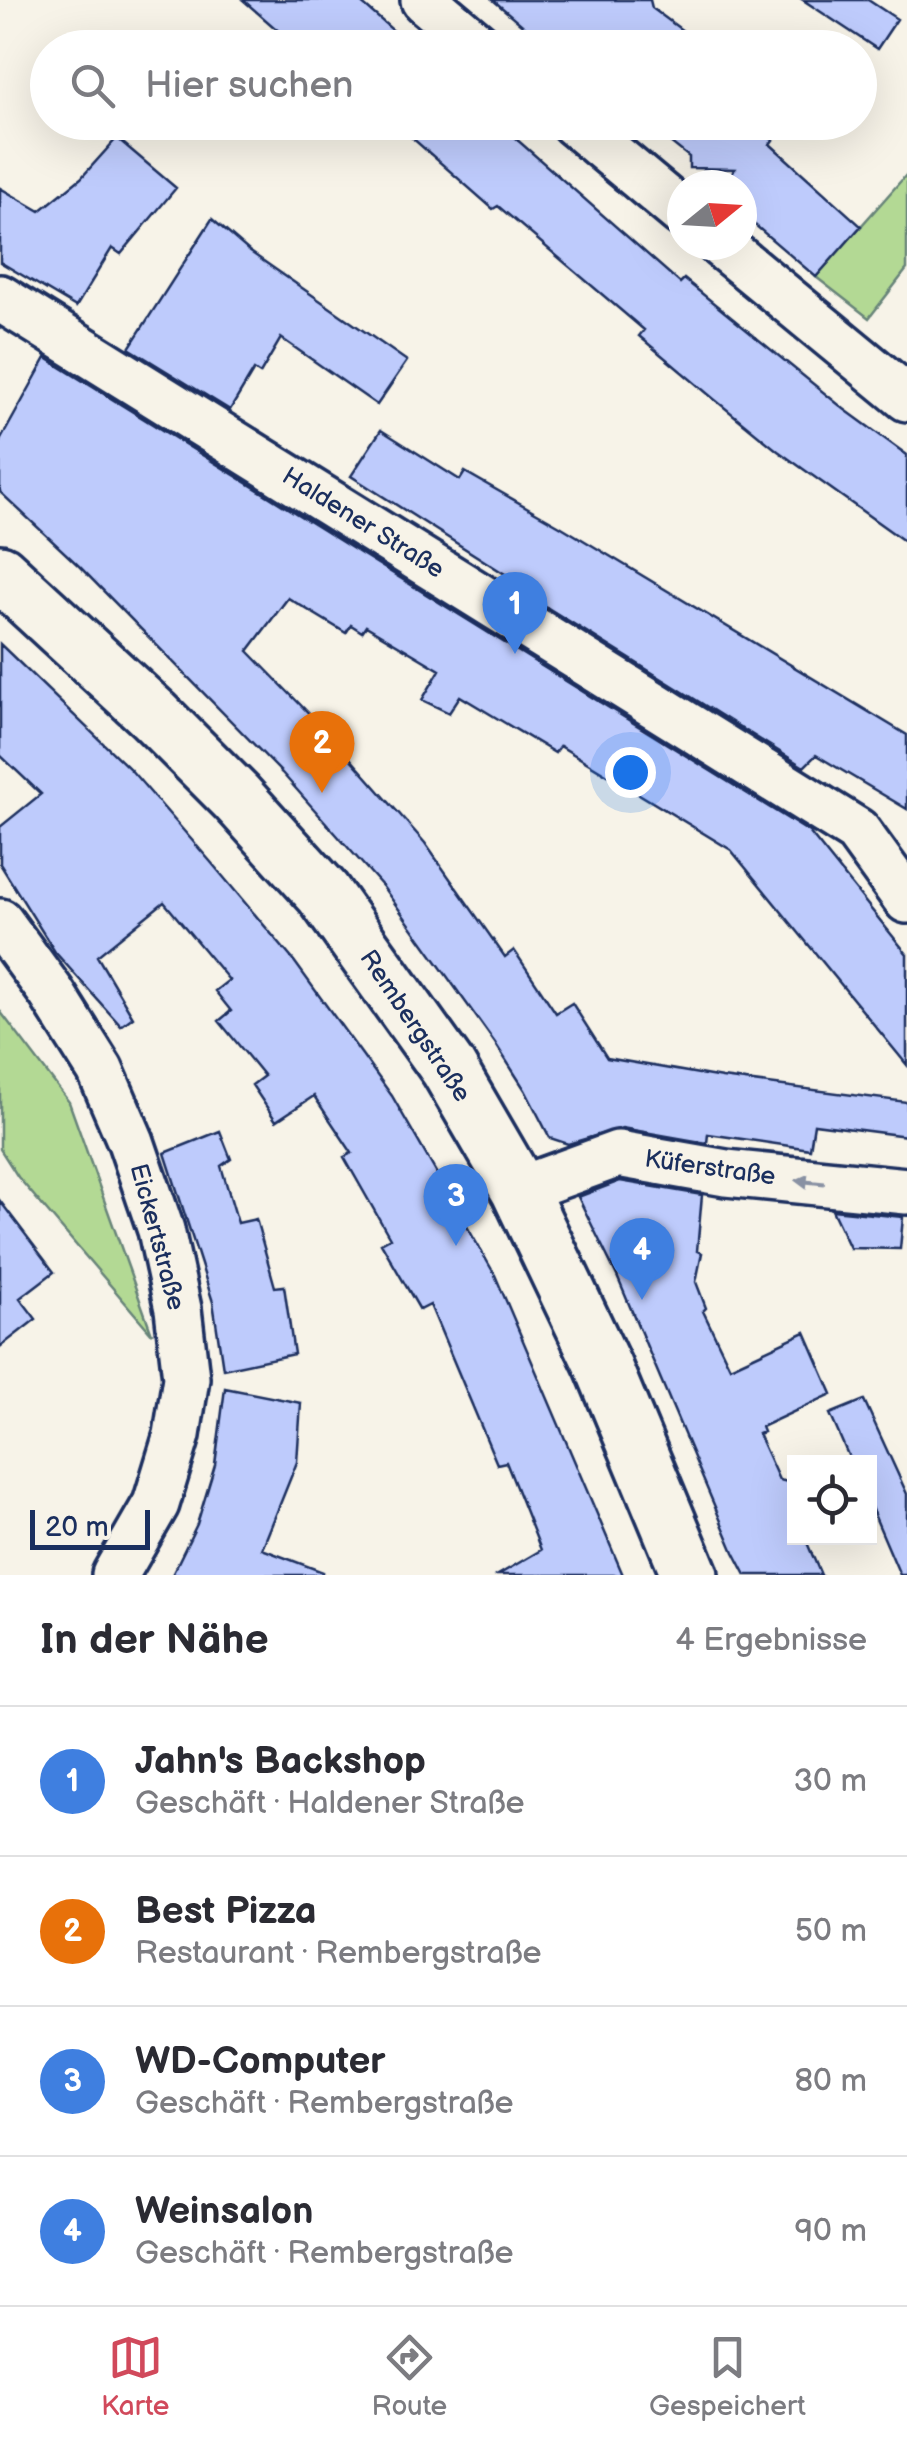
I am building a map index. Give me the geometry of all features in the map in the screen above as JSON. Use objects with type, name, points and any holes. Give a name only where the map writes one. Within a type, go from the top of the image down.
[{"type":"main road","name":"Rembergstraße","points":[[0,573],[154,715],[236,797],[322,894],[448,1068],[519,1190],[603,1366],[690,1575]]},
{"type":"street","points":[[424,0],[460,30]]},
{"type":"street","points":[[594,140],[667,200]]},
{"type":"street","points":[[740,260],[907,398]]},
{"type":"street","name":"Haldener Straße","points":[[0,298],[858,831],[907,900]]},
{"type":"street","points":[[858,831],[907,848]]},
{"type":"street","name":"Eickertstraße","points":[[0,922],[100,1070],[131,1142],[161,1230],[178,1309],[186,1378],[177,1434],[156,1504],[115,1575]]},
{"type":"street","name":"Küferstraße","points":[[519,1190],[618,1154],[726,1174],[907,1191]]},
{"type":"green space","points":[[907,174],[907,269],[869,318],[816,277]]},
{"type":"green space","points":[[0,1011],[69,1102],[152,1334],[18,1177],[0,1149]]},
{"type":"building","points":[[243,0],[358,0],[392,30],[277,30]]},
{"type":"building","points":[[493,0],[650,0],[652,8],[682,30],[528,30]]},
{"type":"building","points":[[803,0],[868,0],[897,19],[877,49],[877,30],[848,30]]},
{"type":"building","points":[[119,140],[176,188],[121,254],[112,248],[76,307],[0,262],[0,188],[40,211]]},
{"type":"building","points":[[414,140],[517,140],[680,283],[684,279],[907,455],[907,543],[778,451],[639,336],[644,330],[498,206],[493,209]]},
{"type":"building","points":[[668,140],[773,140],[770,144],[861,226],[816,277],[757,227],[757,170],[689,168],[689,157]]},
{"type":"building","points":[[212,219],[249,251],[407,361],[377,405],[281,338],[260,374],[254,370],[230,410],[129,348]]},
{"type":"building","points":[[46,358],[809,832],[907,954],[907,1065],[731,850],[560,746],[555,753],[460,696],[449,713],[422,700],[440,670],[366,626],[362,632],[351,625],[346,633],[288,598],[248,651],[327,732],[425,843],[505,957],[514,950],[556,1013],[572,1003],[607,1058],[722,1078],[907,1102],[907,1136],[814,1124],[810,1149],[708,1134],[707,1143],[622,1128],[568,1144],[550,1138],[495,1043],[383,887],[282,773],[79,566],[0,492],[0,441]]},
{"type":"building","points":[[381,430],[460,480],[465,472],[560,526],[907,735],[907,809],[816,755],[804,767],[527,595],[530,590],[351,476]]},
{"type":"building","points":[[0,644],[130,769],[210,861],[294,961],[392,1096],[495,1275],[623,1575],[498,1575],[541,1550],[506,1462],[497,1464],[430,1305],[420,1310],[381,1243],[390,1238],[344,1157],[352,1153],[314,1096],[276,1121],[252,1085],[264,1076],[219,1021],[231,1011],[215,991],[229,980],[164,902],[97,956],[133,1017],[121,1026],[55,952],[0,864],[0,827],[41,794],[0,755]]},
{"type":"building","points":[[220,1131],[231,1159],[221,1166],[238,1223],[256,1219],[275,1287],[284,1286],[294,1354],[223,1369],[213,1302],[165,1153]]},
{"type":"building","points":[[620,1181],[702,1195],[697,1251],[702,1253],[696,1282],[706,1308],[703,1311],[730,1367],[805,1332],[832,1394],[761,1427],[763,1432],[758,1434],[779,1480],[787,1482],[787,1545],[808,1545],[821,1575],[746,1575],[617,1276],[578,1197]]},
{"type":"building","points":[[0,1201],[54,1272],[20,1298],[36,1319],[0,1347]]},
{"type":"building","points":[[832,1210],[903,1217],[900,1249],[850,1248]]},
{"type":"building","points":[[225,1388],[301,1403],[297,1462],[262,1549],[323,1572],[322,1575],[172,1575],[197,1524],[215,1465]]},
{"type":"building","points":[[864,1400],[907,1494],[907,1575],[900,1575],[877,1521],[877,1455],[848,1455],[830,1414]]},
{"type":"place","name":"Jahn's Backshop","points":[[515,654]]},
{"type":"place","name":"Best Pizza","points":[[322,793]]},
{"type":"place","name":"WD-Computer","points":[[456,1246]]},
{"type":"place","name":"Weinsalon","points":[[642,1300]]}]
